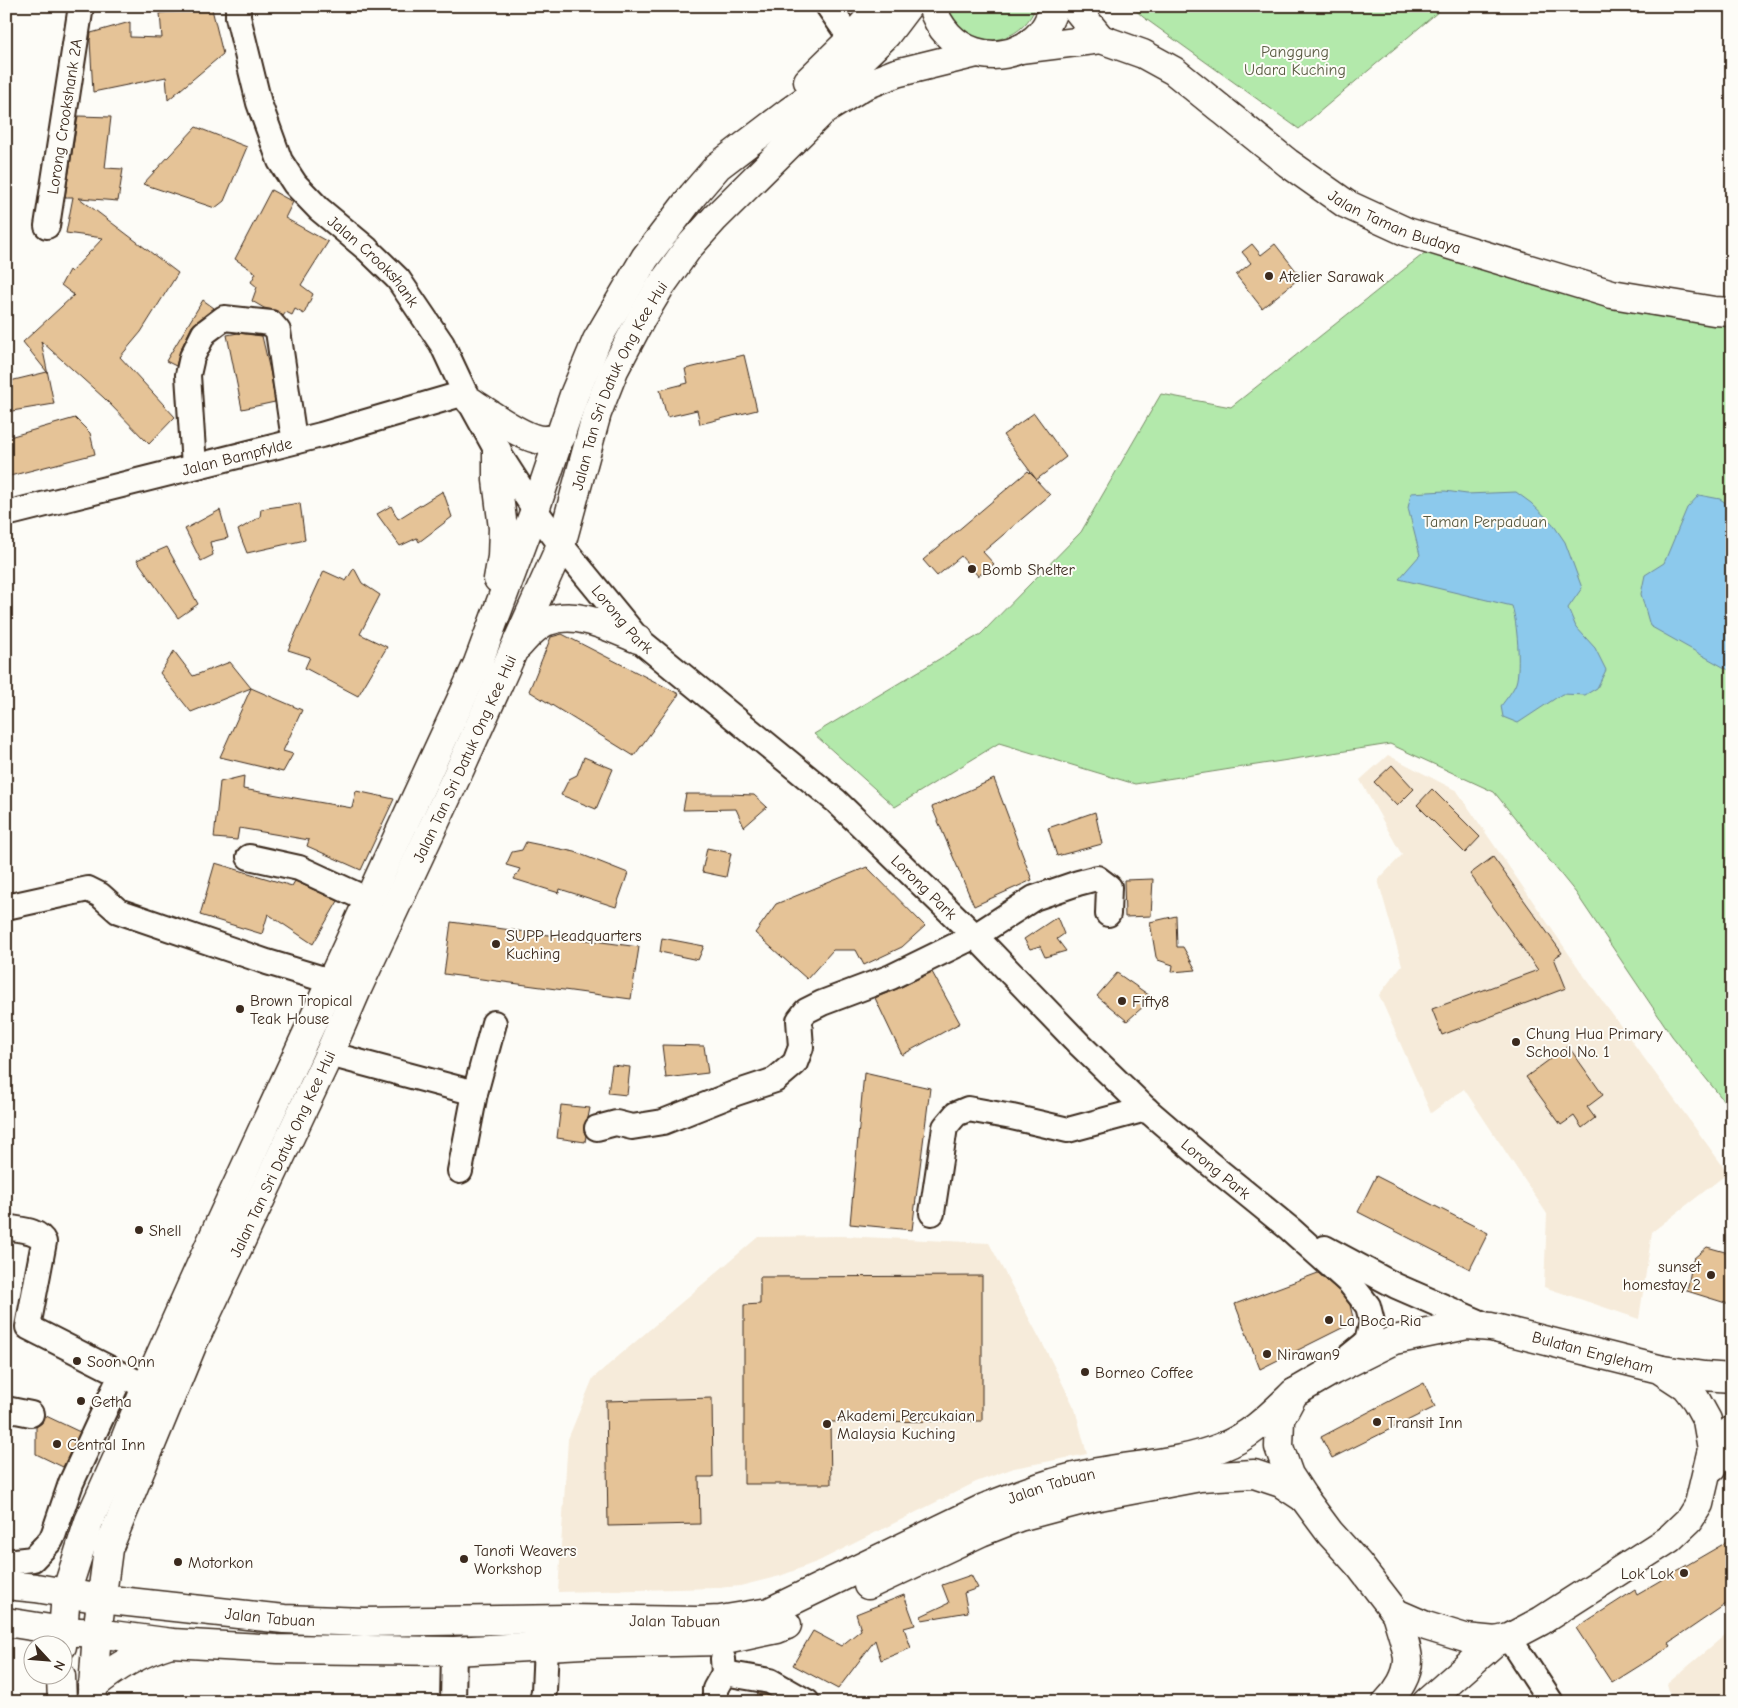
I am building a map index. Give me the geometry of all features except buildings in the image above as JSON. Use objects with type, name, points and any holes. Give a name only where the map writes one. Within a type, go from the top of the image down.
[{"type":"main road","points":[[748,143],[786,100],[820,71],[851,39],[879,6]]},
{"type":"main road","name":"Jalan Tan Sri Datuk Ong Kee Hui","points":[[63,1636],[66,1593],[89,1521],[120,1452],[146,1387],[330,981],[478,663],[535,510],[574,395],[597,340],[645,258],[693,194],[718,166],[854,66],[886,35],[908,6]]},
{"type":"main road","points":[[932,6],[935,17],[945,33],[959,46],[977,53],[999,55],[1020,49],[1101,39]]},
{"type":"main road","points":[[1020,49],[1036,38],[1048,23],[1055,6]]},
{"type":"main road","points":[[1074,6],[1101,39]]},
{"type":"main road","name":"Jalan Taman Budaya","points":[[1101,39],[1143,54],[1174,71],[1288,163],[1346,204],[1407,232],[1612,294],[1732,312]]},
{"type":"main road","name":"Jalan Tan Sri Datuk Ong Kee Hui","points":[[92,1694],[97,1633],[108,1549],[193,1343],[329,1054],[561,545],[598,413],[614,370],[642,317],[660,287],[688,248],[715,218],[823,111],[863,86],[879,79],[977,53]]},
{"type":"main road","points":[[467,397],[498,420],[529,436],[544,440],[561,437]]},
{"type":"main road","points":[[478,663],[496,591],[502,557],[503,528],[497,480],[496,451]]},
{"type":"main road","points":[[510,656],[529,634],[548,621],[568,618],[591,620],[638,639]]},
{"type":"main road","name":"Bulatan Engleham","points":[[1294,1393],[1332,1371],[1394,1340],[1467,1325],[1491,1327],[1659,1369],[1685,1386],[1696,1400],[1707,1420],[1712,1449],[1698,1504],[1689,1520],[1669,1539],[1541,1620],[1502,1640],[1427,1702]]},
{"type":"main road","points":[[1659,1369],[1732,1378]]},
{"type":"main road","points":[[1294,1393],[1280,1419],[1279,1447],[1289,1475],[1330,1533],[1359,1565],[1396,1613],[1408,1659],[1404,1678],[1394,1695],[1387,1702]]},
{"type":"main road","name":"Jalan Tabuan","points":[[6,1585],[101,1599],[284,1619],[364,1622],[720,1620],[769,1612],[959,1519],[1020,1494],[1086,1474],[1196,1456],[1223,1447],[1248,1434],[1294,1393]]},
{"type":"main road","points":[[1703,1485],[1732,1430]]},
{"type":"main road","name":"Jalan Tabuan","points":[[72,1637],[97,1633],[172,1643],[278,1649],[454,1651],[546,1646],[721,1641],[777,1629],[981,1532],[1019,1517],[1094,1498],[1200,1477],[1254,1474],[1281,1483],[1304,1498]]},
{"type":"main road","points":[[1396,1613],[1426,1626],[1465,1638],[1502,1640]]},
{"type":"main road","name":"Jalan Tabuan","points":[[6,1622],[56,1636]]},
{"type":"main road","points":[[92,1694],[108,1673],[158,1647],[172,1643]]},
{"type":"main road","points":[[61,1686],[62,1702]]},
{"type":"street","name":"Lorong Crookshank 2A","points":[[48,226],[81,6]]},
{"type":"street","name":"Jalan Crookshank","points":[[238,6],[238,17],[259,103],[280,161],[295,184],[318,209],[367,249],[398,279],[442,344],[467,397],[496,451],[535,510]]},
{"type":"street","points":[[828,6],[851,39]]},
{"type":"street","points":[[194,466],[188,375],[192,357],[204,333],[224,318],[271,323],[278,331],[292,426],[296,441]]},
{"type":"street","name":"Jalan Bampfylde","points":[[6,514],[467,397]]},
{"type":"street","name":"Lorong Park","points":[[535,510],[561,545],[638,639],[836,801],[975,936],[1080,1045],[1146,1109],[1290,1229]]},
{"type":"street","points":[[249,858],[299,868],[368,900]]},
{"type":"street","points":[[597,1128],[616,1123],[632,1127],[663,1122],[736,1093],[775,1080],[795,1063],[801,1047],[799,1020],[806,1011],[890,977],[975,936],[1034,898],[1097,878],[1110,887],[1108,914]]},
{"type":"street","points":[[6,907],[88,889],[100,895],[118,911],[267,962],[330,981]]},
{"type":"street","points":[[460,1171],[475,1093],[494,1023]]},
{"type":"street","points":[[329,1054],[475,1093]]},
{"type":"street","points":[[932,1213],[945,1127],[956,1114],[968,1109],[1068,1130],[1146,1109]]},
{"type":"street","points":[[6,1227],[36,1233],[41,1236],[44,1242],[28,1326],[146,1387]]},
{"type":"street","points":[[1290,1229],[1396,1286],[1491,1327]]},
{"type":"street","points":[[1290,1229],[1350,1283],[1368,1306],[1372,1322],[1367,1342],[1332,1371]]},
{"type":"street","points":[[6,1562],[33,1559],[51,1540],[71,1483],[121,1375]]},
{"type":"street","points":[[6,1410],[31,1414]]},
{"type":"street","points":[[1502,1640],[1551,1702]]},
{"type":"street","points":[[715,1702],[714,1689],[724,1673],[721,1641]]},
{"type":"street","points":[[542,1702],[546,1646]]},
{"type":"street","points":[[453,1702],[454,1651]]},
{"type":"street","points":[[724,1673],[770,1681],[807,1702]]},
{"type":"shaded area","name":"Chung Hua Primary School No. 1","points":[[1388,755],[1457,791],[1582,973],[1728,1173],[1652,1232],[1639,1319],[1544,1287],[1547,1214],[1464,1089],[1431,1113],[1379,995],[1402,965],[1378,880],[1402,855],[1360,780]]},
{"type":"shaded area","name":"Akademi Percukaian Malaysia Kuching","points":[[842,1236],[989,1243],[1075,1409],[1087,1454],[1014,1468],[976,1482],[819,1561],[780,1576],[740,1586],[717,1588],[558,1592],[568,1439],[593,1378],[758,1237]]},
{"type":"shaded area","points":[[1732,1629],[1732,1702],[1672,1702],[1667,1684]]},
{"type":"green space","points":[[943,6],[1036,6],[1024,26],[1015,33],[994,40],[983,40],[962,32]]},
{"type":"green space","name":"Panggung Udara Kuching","points":[[1131,6],[1445,6],[1299,129],[1143,17]]},
{"type":"green space","name":"Taman Perpaduan","points":[[1436,244],[1514,279],[1599,297],[1732,318],[1732,1104],[1724,1101],[1672,1036],[1576,893],[1494,792],[1390,744],[1135,784],[999,743],[895,807],[814,734],[981,634],[1081,532],[1161,394],[1231,407]]},
{"type":"water","points":[[1445,491],[1467,494],[1516,492],[1552,523],[1565,542],[1582,588],[1568,608],[1576,627],[1595,648],[1606,670],[1597,688],[1585,695],[1562,694],[1518,723],[1503,717],[1501,706],[1516,683],[1518,667],[1518,644],[1512,606],[1399,579],[1420,555],[1408,508],[1411,493]]},
{"type":"water","points":[[1699,495],[1720,499],[1732,507],[1732,672],[1650,626],[1641,594],[1645,575],[1664,563],[1687,508]]},
{"type":"place","name":"Atelier Sarawak","points":[[1269,276]]},
{"type":"place","name":"Bomb Shelter","points":[[972,569]]},
{"type":"place","name":"SUPP Headquarters Kuching","points":[[496,944]]},
{"type":"place","name":"Fifty8","points":[[1122,1001]]},
{"type":"place","name":"Brown Tropical Teak House","points":[[240,1009]]},
{"type":"place","name":"Chung Hua Primary School No. 1","points":[[1516,1042]]},
{"type":"place","name":"Shell","points":[[139,1230]]},
{"type":"place","name":"sunset homestay 2","points":[[1711,1275]]},
{"type":"place","name":"La Boca Ria","points":[[1329,1320]]},
{"type":"place","name":"Nirawan9","points":[[1267,1354]]},
{"type":"place","name":"Soon Onn","points":[[77,1361]]},
{"type":"place","name":"Borneo Coffee","points":[[1085,1372]]},
{"type":"place","name":"Getha","points":[[81,1401]]},
{"type":"place","name":"Transit Inn","points":[[1377,1422]]},
{"type":"place","name":"Akademi Percukaian Malaysia Kuching","points":[[827,1424]]},
{"type":"place","name":"Central Inn","points":[[57,1444]]},
{"type":"place","name":"Tanoti Weavers Workshop","points":[[464,1559]]},
{"type":"place","name":"Motorkon","points":[[178,1562]]},
{"type":"place","name":"Lok Lok","points":[[1684,1573]]}]
